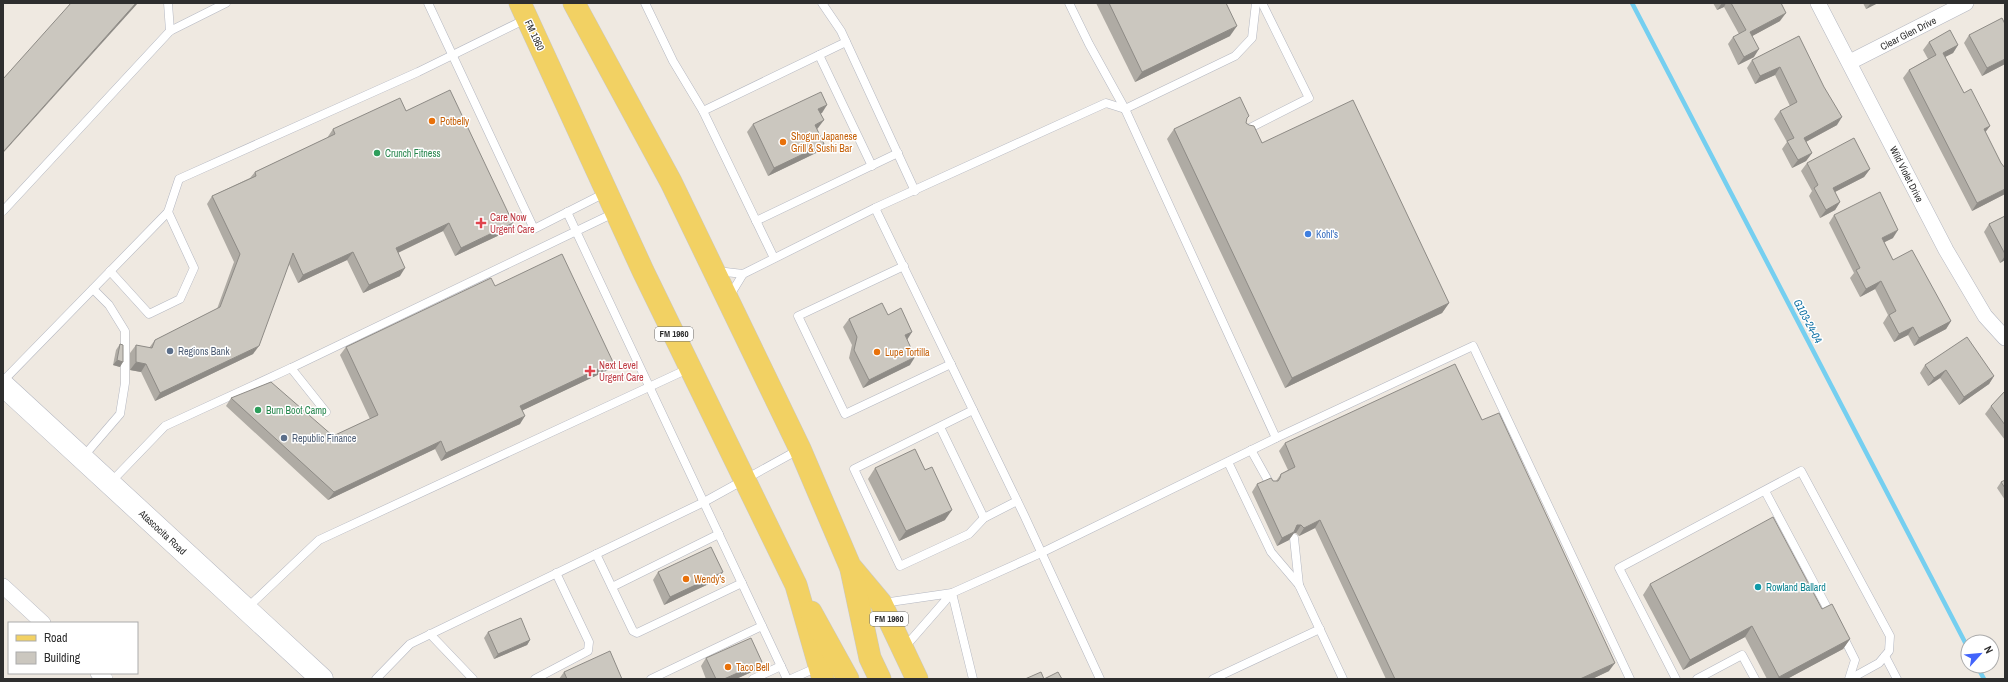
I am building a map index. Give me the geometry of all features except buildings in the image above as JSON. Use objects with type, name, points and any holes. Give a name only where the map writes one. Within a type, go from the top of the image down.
[{"type":"main road","name":"FM 1960","points":[[574,3],[671,182],[727,301],[800,449],[850,566],[881,603],[917,679]]},
{"type":"main road","name":"FM 1960","points":[[524,11],[616,212],[796,585],[820,673]]},
{"type":"main road","name":"Atascocita Road","points":[[3,385],[322,679]]},
{"type":"main road","points":[[850,566],[870,658],[880,679]]},
{"type":"main road","points":[[796,585],[848,679]]},
{"type":"street","name":"Wild Violet Drive","points":[[1818,3],[1850,62],[1946,250],[1985,316],[2005,338]]},
{"type":"street","name":"Clear Glen Drive","points":[[1850,62],[1966,3]]},
{"type":"street","points":[[3,586],[42,622]]},
{"type":"lane","points":[[168,3],[170,31]]},
{"type":"lane","points":[[3,211],[170,31],[226,3]]},
{"type":"lane","points":[[428,3],[534,229],[607,192]]},
{"type":"lane","points":[[645,3],[674,61],[703,111],[774,258]]},
{"type":"lane","points":[[822,3],[846,42],[915,191]]},
{"type":"lane","points":[[1069,3],[1124,109],[1276,438]]},
{"type":"lane","points":[[727,301],[743,274],[875,208],[1106,103],[1124,109],[1235,56],[1252,38],[1256,3]]},
{"type":"lane","points":[[1244,131],[1309,98],[1262,3]]},
{"type":"lane","points":[[3,381],[168,212],[179,179],[406,77],[453,54],[524,11]]},
{"type":"lane","points":[[703,111],[846,42]]},
{"type":"lane","points":[[819,55],[872,166]]},
{"type":"lane","points":[[756,221],[898,153]]},
{"type":"lane","points":[[875,208],[1017,501],[1100,679]]},
{"type":"lane","points":[[110,271],[149,314],[180,299],[194,268],[168,212]]},
{"type":"lane","points":[[567,212],[787,679]]},
{"type":"lane","points":[[110,483],[165,426],[291,368],[616,212]]},
{"type":"lane","points":[[904,266],[798,316],[845,414],[951,364]]},
{"type":"lane","points":[[713,271],[743,274]]},
{"type":"lane","points":[[82,458],[120,414],[125,383],[125,331],[109,305],[92,289]]},
{"type":"lane","points":[[881,603],[952,593],[1041,553],[1250,450],[1473,346],[1630,679]]},
{"type":"lane","points":[[291,368],[326,412]]},
{"type":"lane","points":[[246,608],[319,540],[650,388],[690,368]]},
{"type":"lane","points":[[973,410],[854,469],[900,566],[969,534],[984,518],[1017,501]]},
{"type":"lane","points":[[940,427],[984,518]]},
{"type":"lane","points":[[376,679],[410,644],[704,502],[800,449]]},
{"type":"lane","points":[[1250,450],[1270,484]]},
{"type":"lane","points":[[1228,462],[1271,552],[1299,585],[1343,679]]},
{"type":"lane","points":[[1676,679],[1619,568],[1801,471],[1890,636],[1889,651],[1879,663],[1849,679]]},
{"type":"lane","points":[[1765,491],[1855,660],[1849,679]]},
{"type":"lane","points":[[612,587],[719,534]]},
{"type":"lane","points":[[1294,538],[1299,585]]},
{"type":"lane","points":[[596,554],[633,631],[637,633],[742,583]]},
{"type":"lane","points":[[534,679],[588,651],[590,642],[556,573]]},
{"type":"lane","points":[[903,649],[952,593]]},
{"type":"lane","points":[[952,593],[973,679]]},
{"type":"lane","points":[[651,679],[660,677],[762,626]]},
{"type":"lane","points":[[1213,679],[1320,629]]},
{"type":"lane","points":[[430,634],[473,679]]},
{"type":"lane","points":[[1697,679],[1742,655],[1755,679]]},
{"type":"lane","points":[[1885,656],[1897,679]]},
{"type":"lane","points":[[753,679],[781,666]]},
{"type":"lane","points":[[791,679],[820,673]]},
{"type":"waterway","name":"G103-24-04","points":[[1632,3],[1961,634]]},
{"type":"waterway","name":"G103-24-04","points":[[1981,674],[1984,679]]},
{"type":"place","name":"Potbelly","points":[[432,121]]},
{"type":"place","name":"Shogun Japanese Grill & Sushi Bar","points":[[783,142]]},
{"type":"place","name":"Crunch Fitness","points":[[377,153]]},
{"type":"place","name":"Care Now Urgent Care","points":[[481,223]]},
{"type":"place","name":"Kohl's","points":[[1308,234]]},
{"type":"place","name":"Regions Bank","points":[[170,351]]},
{"type":"place","name":"Lupe Tortilla","points":[[877,352]]},
{"type":"place","name":"Next Level Urgent Care","points":[[590,371]]},
{"type":"place","name":"Burn Boot Camp","points":[[258,410]]},
{"type":"place","name":"Republic Finance","points":[[284,438]]},
{"type":"place","name":"Wendy's","points":[[686,579]]},
{"type":"place","name":"Rowland Ballard","points":[[1758,587]]},
{"type":"place","name":"Taco Bell","points":[[728,667]]}]
